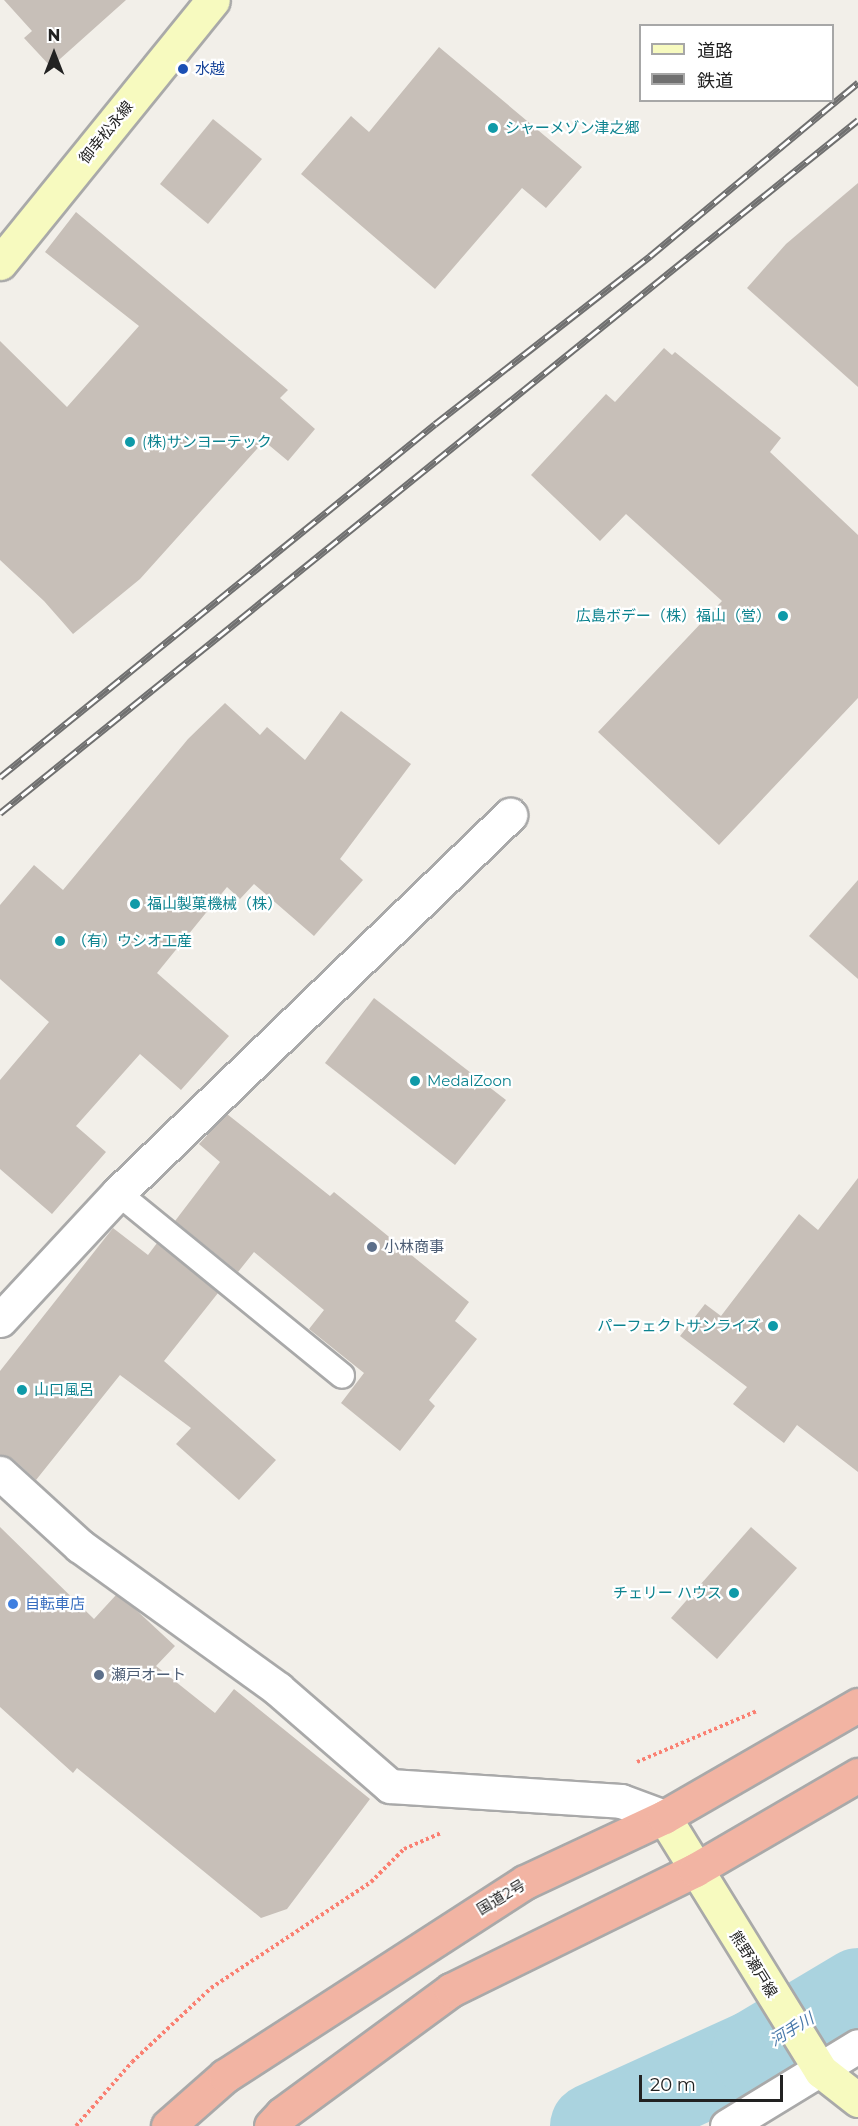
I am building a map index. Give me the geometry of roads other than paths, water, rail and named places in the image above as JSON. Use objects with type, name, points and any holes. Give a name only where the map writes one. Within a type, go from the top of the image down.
[{"type":"highway","name":"国道2号","points":[[168,2126],[225,2076],[515,1888],[664,1817],[858,1705]]},
{"type":"highway","points":[[271,2126],[282,2114],[451,1990],[696,1870],[858,1775]]},
{"type":"main road","name":"御幸松永線","points":[[0,263],[213,0]]},
{"type":"main road","name":"熊野瀬戸線","points":[[664,1817],[821,2071],[858,2100]]},
{"type":"street","points":[[0,1320],[118,1193],[510,815]]},
{"type":"street","points":[[0,1473],[80,1546],[278,1689],[390,1786],[621,1801],[664,1817]]},
{"type":"street","points":[[727,2126],[821,2071],[858,2046]]},
{"type":"lane","points":[[118,1193],[342,1376]]},
{"type":"waterway","name":"河手川","points":[[593,2126],[754,2053],[858,1991]]},
{"type":"railway","points":[[0,777],[435,424],[650,256],[858,83]]},
{"type":"railway","points":[[0,813],[858,120]]},
{"type":"place","name":"水越","points":[[183,69]]},
{"type":"place","name":"シャーメゾン津之郷","points":[[493,128]]},
{"type":"place","name":"(株)サンヨーテック","points":[[130,442]]},
{"type":"place","name":"広島ボデー（株）福山（営）","points":[[783,616]]},
{"type":"place","name":"福山製菓機械（株）","points":[[135,904]]},
{"type":"place","name":"（有）ウシオ工産","points":[[60,941]]},
{"type":"place","name":"MedalZoon","points":[[415,1081]]},
{"type":"place","name":"小林商事","points":[[372,1247]]},
{"type":"place","name":"パーフェクトサンライズ","points":[[773,1326]]},
{"type":"place","name":"山口風呂","points":[[22,1390]]},
{"type":"place","name":"チェリー ハウス","points":[[734,1593]]},
{"type":"place","name":"自転車店","points":[[13,1604]]},
{"type":"place","name":"瀬戸オート","points":[[99,1675]]}]
